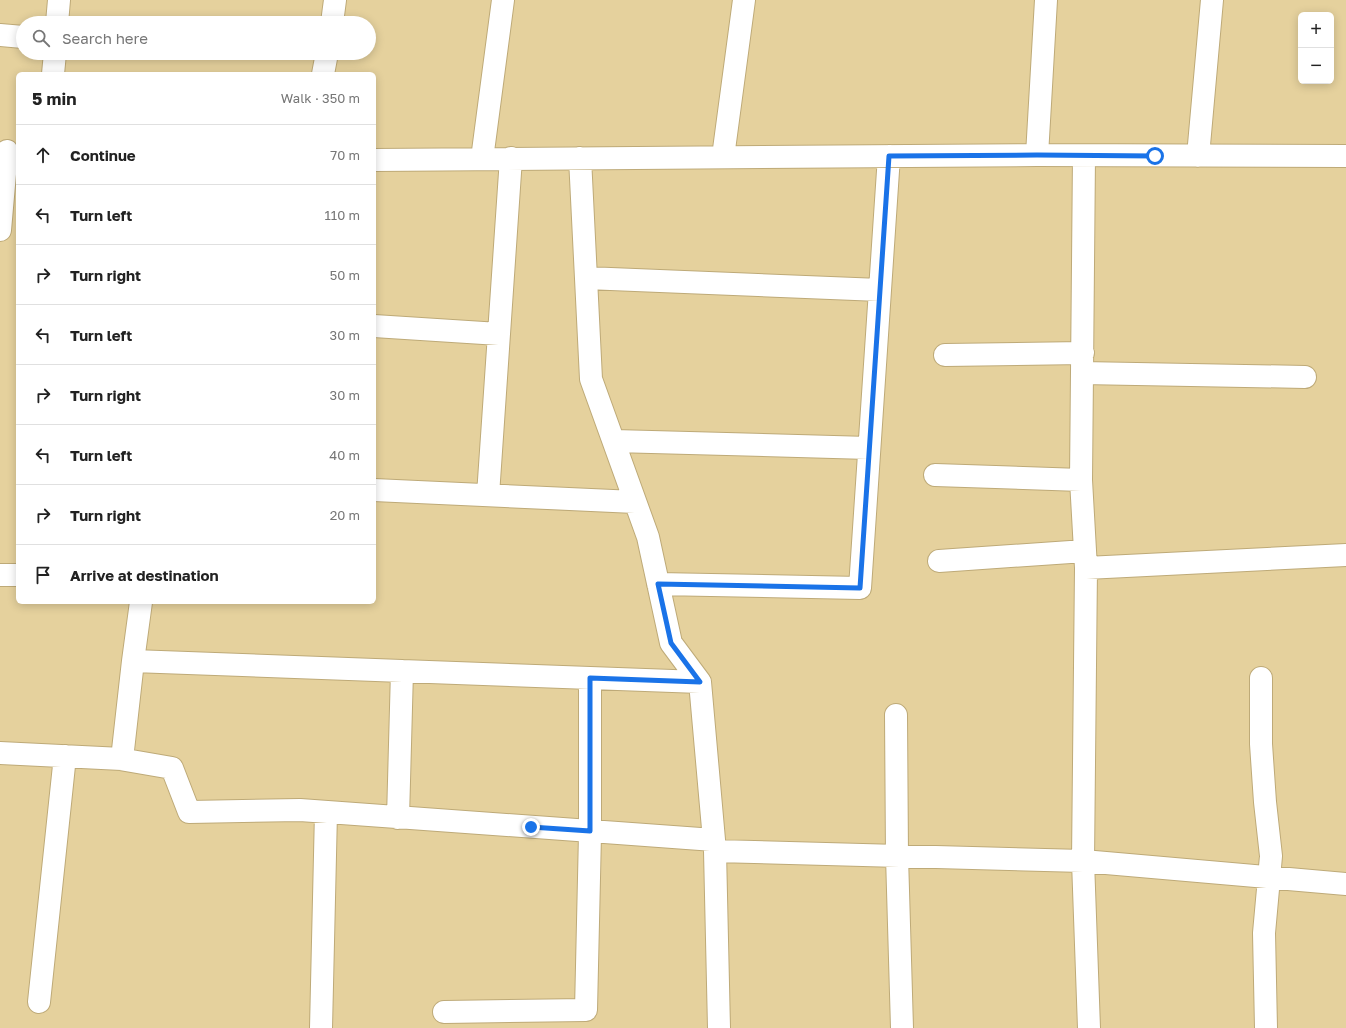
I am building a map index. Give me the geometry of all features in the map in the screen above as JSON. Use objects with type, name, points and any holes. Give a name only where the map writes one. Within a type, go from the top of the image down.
[{"type":"street","points":[[58,16],[59,0]]},
{"type":"street","points":[[333,16],[336,0]]},
{"type":"street","points":[[482,159],[503,0]]},
{"type":"street","points":[[723,157],[744,0]]},
{"type":"street","points":[[1037,155],[1046,0]]},
{"type":"street","points":[[1198,156],[1212,0]]},
{"type":"street","points":[[0,35],[16,36]]},
{"type":"street","points":[[53,72],[54,60]]},
{"type":"street","points":[[323,72],[326,60]]},
{"type":"street","points":[[0,230],[8,151]]},
{"type":"street","points":[[376,160],[1037,155],[1346,156]]},
{"type":"street","points":[[658,584],[860,588],[889,156]]},
{"type":"street","points":[[1084,156],[1081,480],[1085,559],[1083,861],[1089,1028]]},
{"type":"street","points":[[488,495],[511,158]]},
{"type":"street","points":[[580,158],[591,379],[648,537],[671,643],[700,682],[714,846],[719,1028]]},
{"type":"street","points":[[586,278],[880,290]]},
{"type":"street","points":[[376,326],[499,334]]},
{"type":"street","points":[[945,355],[1305,377]]},
{"type":"street","points":[[614,441],[869,448]]},
{"type":"street","points":[[935,475],[1081,480]]},
{"type":"street","points":[[376,490],[635,502]]},
{"type":"street","points":[[939,561],[1346,555]]},
{"type":"street","points":[[0,575],[16,575]]},
{"type":"street","points":[[0,753],[122,758],[141,604]]},
{"type":"street","points":[[133,661],[700,682]]},
{"type":"street","points":[[398,818],[402,671]]},
{"type":"street","points":[[444,1012],[586,1010],[590,831],[590,678]]},
{"type":"street","points":[[1261,678],[1261,744],[1271,856],[1264,933],[1266,1028]]},
{"type":"street","points":[[896,715],[897,856],[902,1028]]},
{"type":"street","points":[[39,1002],[65,756]]},
{"type":"street","points":[[114,758],[172,768],[189,812],[300,810],[590,831],[714,846],[897,856],[1083,861],[1346,884]]},
{"type":"street","points":[[321,1028],[326,812]]},
{"type":"route","points":[[531,827],[590,831],[590,678],[700,682],[671,643],[658,584],[860,588],[889,156],[1155,156]]}]
